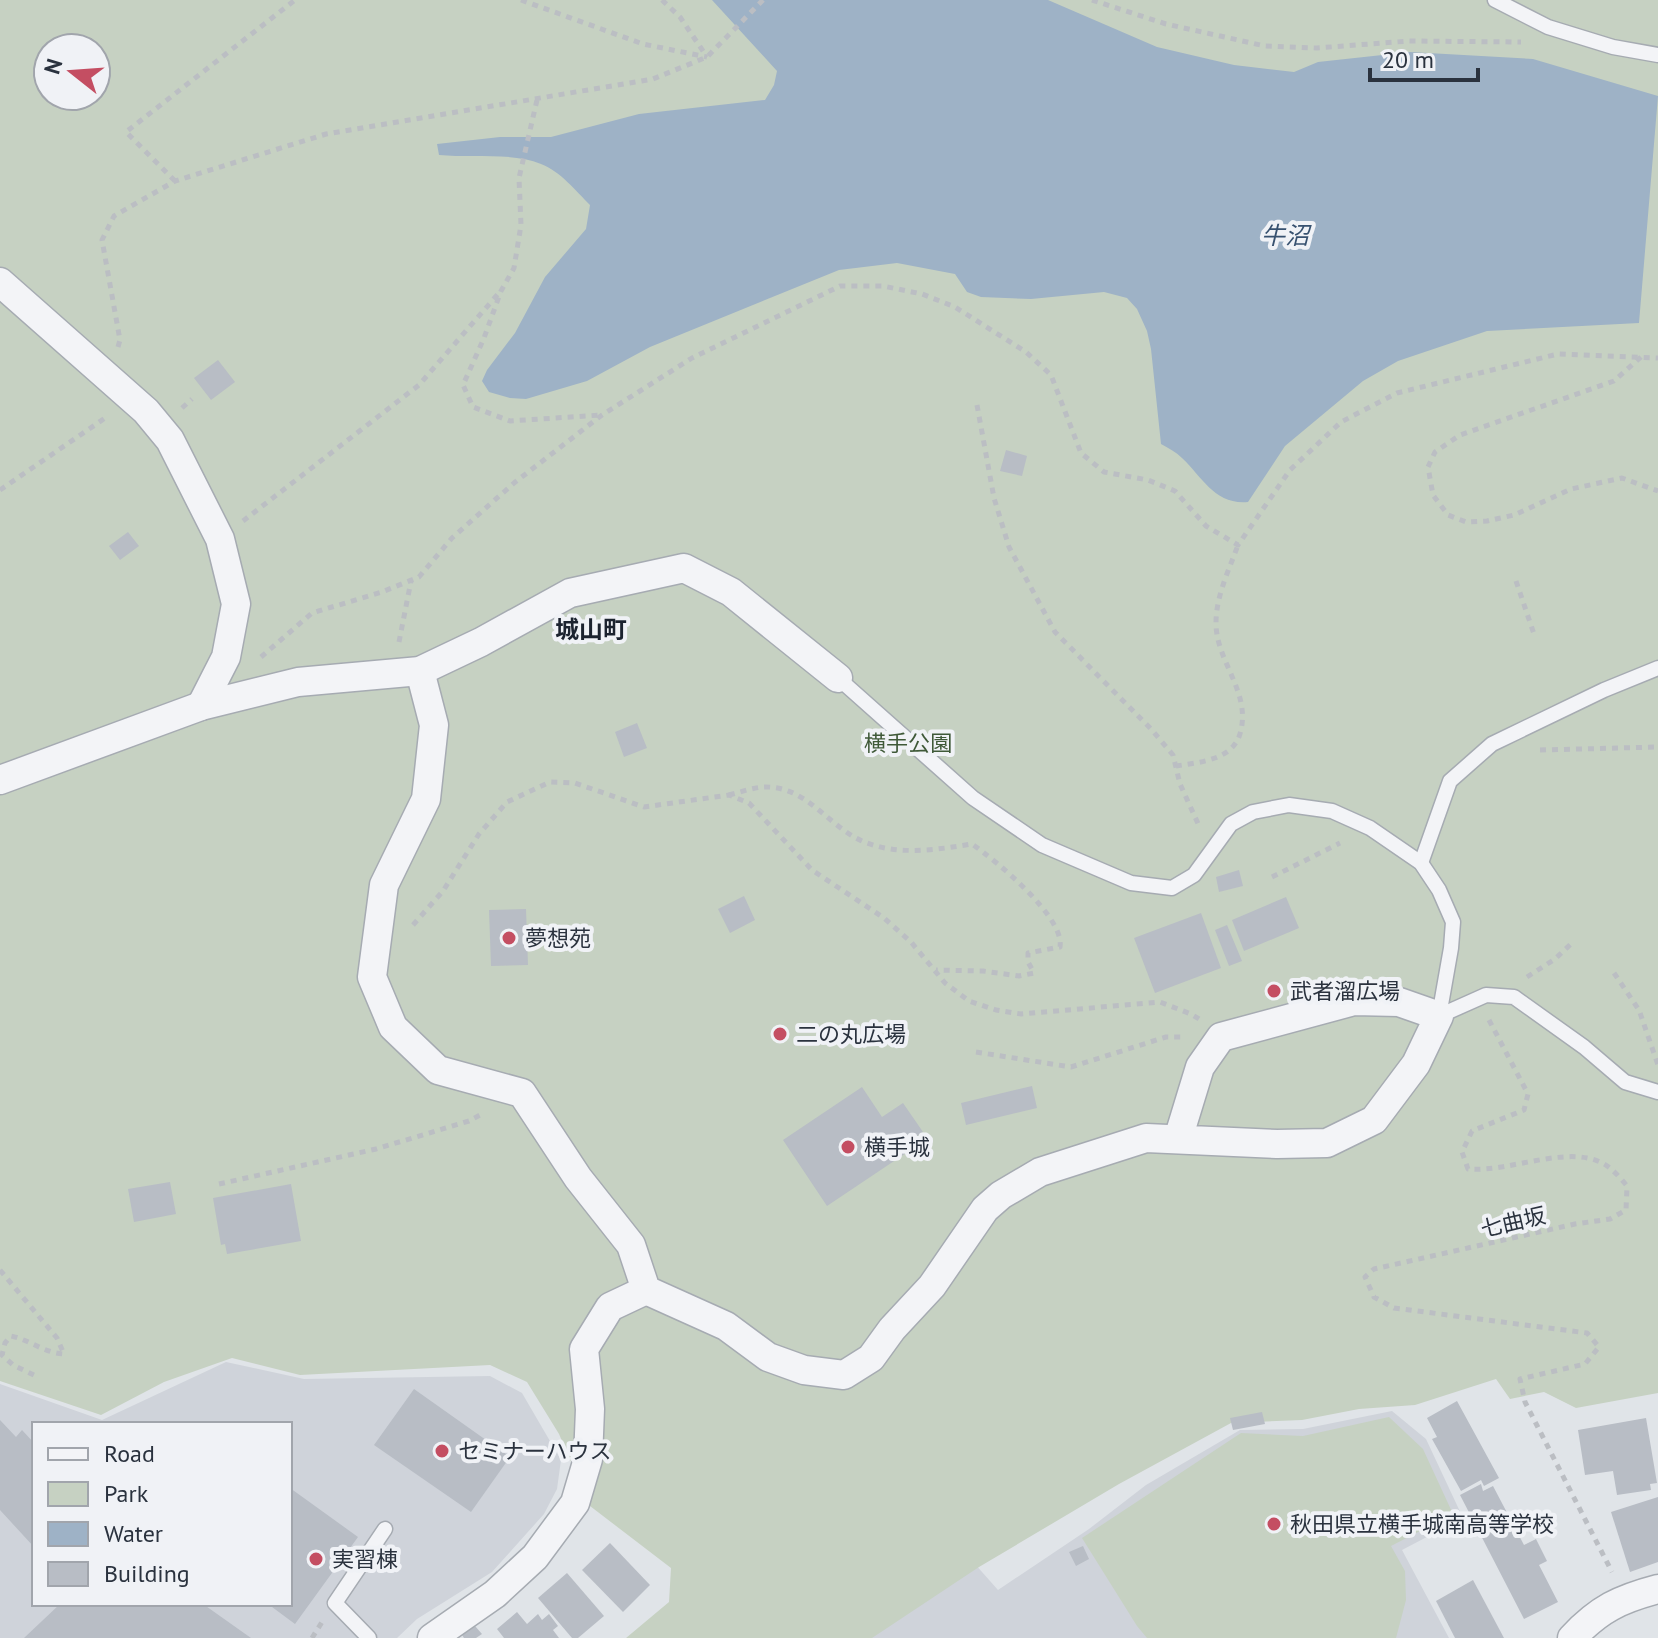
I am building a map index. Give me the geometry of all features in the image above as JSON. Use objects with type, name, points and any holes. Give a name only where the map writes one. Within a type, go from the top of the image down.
[{"type":"street","points":[[0,282],[146,411],[170,440],[220,539],[236,604],[226,657],[201,706]]},
{"type":"street","points":[[0,780],[201,706],[298,682],[408,672],[481,642],[570,593],[684,568],[731,592],[838,678]]},
{"type":"street","points":[[408,672],[434,725],[426,799],[384,885],[372,977],[393,1027],[438,1070],[522,1093],[578,1178],[631,1245],[646,1290],[726,1326],[768,1357],[804,1370],[844,1375],[871,1358],[892,1329],[932,1286],[985,1209],[1001,1195],[1040,1172],[1146,1138],[1277,1144],[1327,1143],[1374,1120],[1416,1064],[1439,1016],[1399,1002],[1354,1001],[1221,1037],[1200,1067],[1178,1139]]},
{"type":"street","points":[[432,1638],[495,1594],[515,1576],[535,1557],[575,1503],[588,1459],[590,1409],[584,1349],[610,1307],[646,1290]]},
{"type":"street","points":[[1572,1638],[1599,1627],[1626,1597],[1658,1589]]},
{"type":"lane","points":[[1495,0],[1548,27],[1613,47],[1658,55]]},
{"type":"lane","points":[[1421,863],[1450,781],[1492,744],[1604,690],[1658,668]]},
{"type":"lane","points":[[838,678],[973,798],[1042,845],[1131,883],[1172,888],[1194,875],[1231,824],[1253,812],[1289,805],[1332,811],[1370,828],[1421,863],[1439,890],[1453,922],[1439,1016]]},
{"type":"lane","points":[[1439,1016],[1482,998],[1514,997],[1584,1047],[1625,1082],[1658,1092]]},
{"type":"lane","points":[[369,1638],[335,1603],[385,1529]]},
{"type":"path","points":[[175,181],[126,132],[295,0]]},
{"type":"path","points":[[521,0],[643,44],[707,57]]},
{"type":"path","points":[[662,0],[680,17],[707,57]]},
{"type":"path","points":[[109,378],[120,340],[102,240],[114,216],[175,181],[326,134],[653,79],[707,57],[733,34],[763,0]]},
{"type":"path","points":[[1092,0],[1166,24],[1265,46],[1317,48],[1409,41],[1524,42],[1548,27]]},
{"type":"path","points":[[537,100],[519,178],[521,225],[514,268],[501,291],[463,385],[473,407],[510,421],[602,415]]},
{"type":"path","points":[[249,667],[312,613],[419,577],[452,538],[514,483],[602,415],[692,358],[840,286],[883,286],[922,294],[955,307],[1026,352],[1051,375],[1081,453],[1104,472],[1148,480],[1175,491],[1206,526],[1238,545]]},
{"type":"path","points":[[220,539],[419,385],[501,291]]},
{"type":"path","points":[[1176,766],[1205,762],[1225,754],[1239,742],[1244,718],[1239,692],[1221,654],[1216,625],[1218,600],[1238,545],[1290,470],[1341,422],[1397,393],[1558,354],[1658,358]]},
{"type":"path","points":[[1642,356],[1614,381],[1460,435],[1435,452],[1428,467],[1433,495],[1448,515],[1466,522],[1514,515],[1571,489],[1622,478],[1658,491]]},
{"type":"path","points":[[0,490],[132,399]]},
{"type":"path","points":[[977,405],[994,498],[1009,547],[1033,593],[1055,632],[1173,755],[1180,784],[1210,850]]},
{"type":"path","points":[[408,672],[403,615],[411,580]]},
{"type":"path","points":[[1516,581],[1535,637]]},
{"type":"path","points":[[1483,752],[1658,747]]},
{"type":"path","points":[[373,968],[443,891],[479,834],[507,802],[550,782],[575,783],[644,807],[762,787],[781,788],[803,797],[860,840],[887,849],[919,851],[972,844],[999,863],[1051,919],[1061,938],[1060,947],[1028,953],[1028,962],[1034,973],[1019,976],[983,971],[935,970]]},
{"type":"path","points":[[729,795],[749,803],[812,870],[884,918],[911,942],[945,983],[969,1001],[1021,1014],[1160,1002],[1191,1014],[1221,1037]]},
{"type":"path","points":[[1272,877],[1370,828]]},
{"type":"path","points":[[1482,998],[1520,982],[1555,959],[1572,943]]},
{"type":"path","points":[[1614,973],[1639,1010],[1658,1066]]},
{"type":"path","name":"七曲坂","points":[[1482,998],[1528,1094],[1524,1110],[1472,1131],[1462,1152],[1468,1169],[1486,1171],[1573,1155],[1608,1166],[1618,1176],[1627,1186],[1626,1210],[1610,1219],[1374,1269],[1365,1277],[1374,1297],[1394,1308],[1587,1333],[1599,1347],[1585,1364],[1520,1379],[1525,1402],[1626,1597]]},
{"type":"path","points":[[976,1052],[1071,1067],[1166,1037],[1221,1037]]},
{"type":"path","points":[[219,1184],[389,1145],[469,1121],[522,1093]]},
{"type":"path","points":[[0,1270],[57,1338],[64,1354],[51,1354],[11,1336],[5,1343],[2,1355],[13,1365],[36,1376]]},
{"type":"shaded area","points":[[226,1362],[304,1379],[490,1376],[522,1393],[561,1460],[557,1489],[544,1514],[492,1572],[417,1619],[397,1638],[0,1638],[0,1384],[102,1420]]},
{"type":"shaded area","name":"秋田県立横手城南高等学校","points":[[1392,1411],[1426,1439],[1463,1518],[1402,1550],[1449,1638],[674,1638],[935,1519],[998,1590],[1089,1529],[1146,1485],[1240,1430],[1303,1429]]},
{"type":"green space","name":"横手公園","points":[[0,0],[1658,0],[1658,1393],[1576,1408],[1544,1392],[1510,1399],[1496,1379],[1415,1405],[1359,1409],[1302,1420],[1231,1423],[1119,1484],[979,1567],[872,1638],[626,1638],[669,1602],[671,1568],[590,1506],[559,1434],[527,1382],[490,1365],[300,1375],[232,1358],[164,1382],[101,1415],[0,1381]]},
{"type":"green space","name":"秋田県立横手城南高等学校","points":[[1389,1417],[1423,1449],[1453,1514],[1391,1546],[1405,1571],[1406,1600],[1396,1638],[1147,1638],[1082,1538],[1241,1433],[1303,1436]]},
{"type":"water","name":"牛沼","points":[[712,0],[1048,0],[1157,47],[1234,65],[1294,72],[1318,62],[1410,52],[1533,59],[1658,96],[1639,323],[1487,331],[1398,361],[1363,381],[1285,446],[1248,502],[1237,502],[1218,495],[1180,456],[1161,444],[1147,331],[1137,309],[1127,298],[1104,292],[1031,299],[981,297],[967,292],[955,274],[897,263],[839,270],[650,347],[587,381],[526,399],[489,392],[482,381],[487,370],[515,333],[545,277],[586,229],[590,205],[561,176],[541,164],[504,157],[439,155],[437,144],[500,137],[551,137],[639,114],[765,100],[774,85],[777,71]]},
{"type":"building","points":[[218,360],[235,382],[211,400],[194,378]]},
{"type":"building","points":[[1006,450],[1027,456],[1022,476],[1000,471]]},
{"type":"building","points":[[128,532],[139,546],[120,560],[109,546]]},
{"type":"building","points":[[637,723],[647,748],[624,757],[615,732]]},
{"type":"building","points":[[1239,870],[1243,886],[1219,892],[1216,877]]},
{"type":"building","points":[[744,896],[755,920],[730,933],[718,909]]},
{"type":"building","points":[[1286,897],[1299,928],[1244,951],[1232,920]]},
{"type":"building","name":"夢想苑","points":[[526,909],[528,965],[491,966],[489,910]]},
{"type":"building","points":[[1201,913],[1221,968],[1155,993],[1134,938]]},
{"type":"building","points":[[1227,925],[1242,961],[1229,966],[1215,930]]},
{"type":"building","points":[[1032,1086],[1037,1108],[966,1125],[961,1103]]},
{"type":"building","name":"横手城","points":[[862,1087],[882,1117],[903,1103],[923,1132],[905,1144],[909,1151],[827,1206],[783,1140]]},
{"type":"building","points":[[170,1182],[176,1214],[134,1222],[128,1189]]},
{"type":"building","points":[[291,1184],[301,1241],[227,1254],[225,1244],[221,1245],[213,1198]]},
{"type":"building","name":"セミナーハウス","points":[[414,1389],[510,1457],[471,1512],[374,1445]]},
{"type":"building","points":[[1457,1401],[1499,1478],[1484,1486],[1481,1480],[1461,1491],[1432,1439],[1437,1437],[1427,1418]]},
{"type":"building","points":[[1262,1412],[1265,1424],[1233,1430],[1230,1418]]},
{"type":"building","points":[[1646,1418],[1657,1483],[1650,1484],[1651,1490],[1617,1495],[1613,1471],[1585,1475],[1578,1430]]},
{"type":"building","points":[[0,1420],[16,1437],[22,1430],[32,1441],[32,1545],[0,1510]]},
{"type":"building","points":[[1481,1484],[1483,1491],[1493,1486],[1524,1545],[1536,1539],[1547,1561],[1539,1565],[1558,1602],[1524,1619],[1460,1495]]},
{"type":"building","name":"実習棟","points":[[292,1489],[358,1537],[295,1624],[271,1606],[292,1606]]},
{"type":"building","points":[[1658,1497],[1658,1562],[1630,1572],[1611,1512]]},
{"type":"building","points":[[610,1543],[650,1585],[623,1612],[582,1570]]},
{"type":"building","points":[[1083,1546],[1089,1559],[1076,1566],[1069,1552]]},
{"type":"building","points":[[567,1573],[604,1616],[578,1638],[572,1638],[538,1598]]},
{"type":"building","points":[[1473,1580],[1504,1638],[1455,1638],[1436,1601]]},
{"type":"building","points":[[58,1606],[206,1606],[251,1638],[24,1638]]},
{"type":"building","points":[[517,1612],[527,1624],[538,1614],[542,1620],[549,1614],[558,1626],[553,1630],[559,1638],[504,1638],[497,1629]]},
{"type":"building","points":[[475,1626],[482,1634],[476,1638],[464,1638],[462,1635]]},
{"type":"place","name":"夢想苑","points":[[509,938]]},
{"type":"place","name":"武者溜広場","points":[[1274,991]]},
{"type":"place","name":"二の丸広場","points":[[780,1034]]},
{"type":"place","name":"横手城","points":[[848,1147]]},
{"type":"place","name":"セミナーハウス","points":[[442,1451]]},
{"type":"place","name":"秋田県立横手城南高等学校","points":[[1274,1524]]},
{"type":"place","name":"実習棟","points":[[316,1559]]},
{"type":"district","name":"城山町","points":[[591,630]]}]
